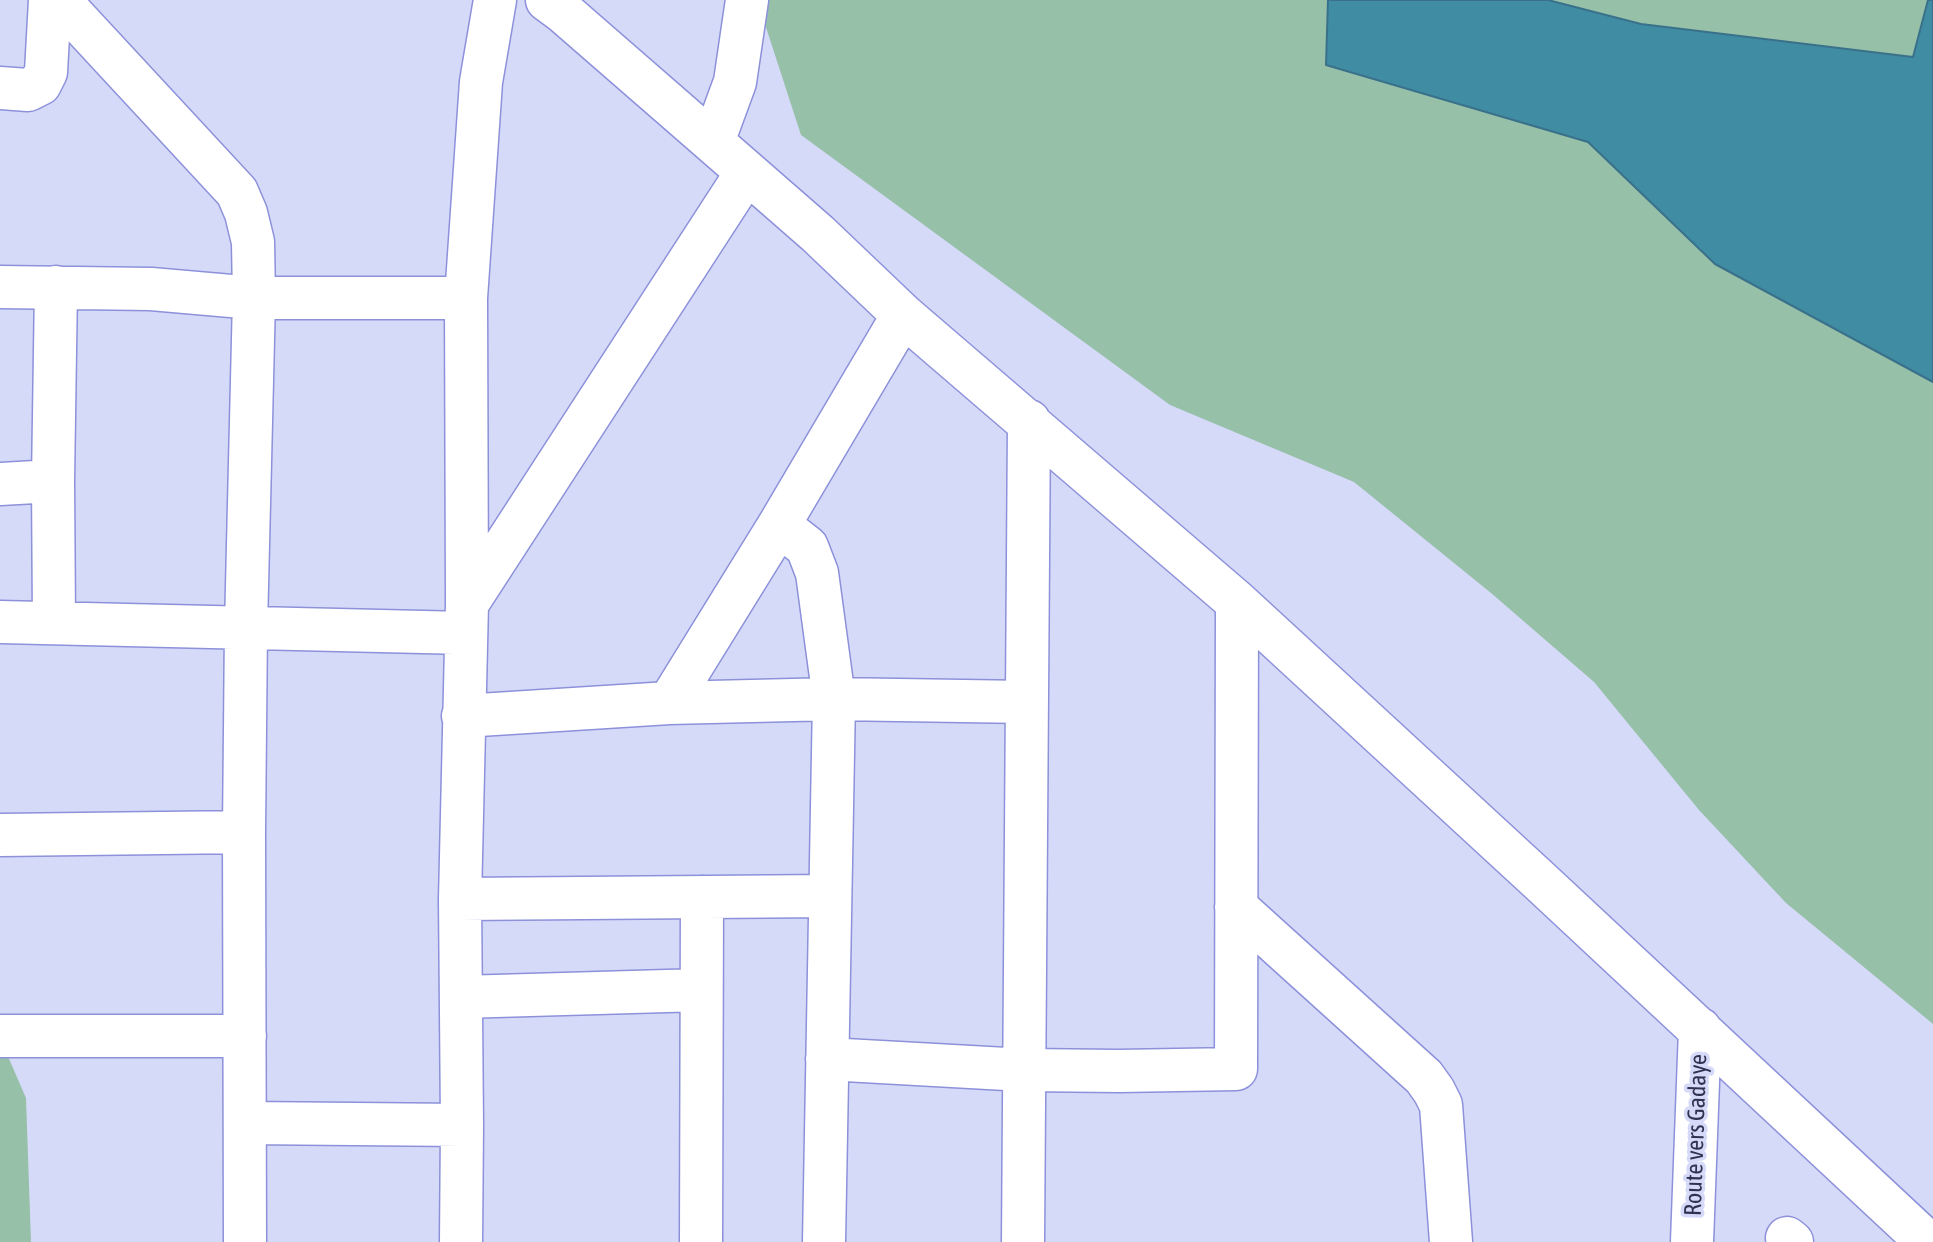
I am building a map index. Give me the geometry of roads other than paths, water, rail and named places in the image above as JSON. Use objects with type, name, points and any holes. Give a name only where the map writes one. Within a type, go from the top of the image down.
[{"type":"street","points":[[0,88],[28,90],[40,84],[46,72],[50,0]]},
{"type":"street","points":[[59,0],[237,192],[253,242],[244,832],[245,1242]]},
{"type":"street","points":[[461,1242],[460,899],[466,619],[466,298],[481,82],[495,0]]},
{"type":"street","points":[[547,0],[818,234],[903,315],[1237,602],[1927,1242]]},
{"type":"street","points":[[713,142],[735,82],[747,0]]},
{"type":"street","points":[[466,619],[747,172]]},
{"type":"street","points":[[0,287],[151,289],[254,298],[466,298]]},
{"type":"street","points":[[54,622],[56,287]]},
{"type":"street","points":[[669,703],[903,315]]},
{"type":"street","points":[[1023,1242],[1029,421]]},
{"type":"street","points":[[0,484],[53,481]]},
{"type":"street","points":[[779,525],[807,547],[817,573],[834,699],[824,1242]]},
{"type":"street","points":[[827,1059],[1024,1070],[1236,1069],[1237,602]]},
{"type":"street","points":[[0,622],[246,627],[466,619]]},
{"type":"street","points":[[463,716],[669,703],[834,699],[1027,702]]},
{"type":"street","points":[[0,835],[244,832]]},
{"type":"street","points":[[460,899],[830,896]]},
{"type":"street","points":[[701,1242],[702,897]]},
{"type":"street","points":[[1236,907],[1424,1077],[1434,1091],[1441,1105],[1451,1242]]},
{"type":"street","points":[[461,997],[701,990]]},
{"type":"street","name":"Route vers Gadaye","points":[[1692,1242],[1700,1029]]},
{"type":"street","points":[[0,1036],[245,1036]]},
{"type":"street","points":[[246,1123],[462,1125]]},
{"type":"water","points":[[1328,0],[1548,0],[1641,24],[1913,57],[1928,0],[1933,0],[1933,382],[1715,264],[1588,142],[1326,65]]}]
